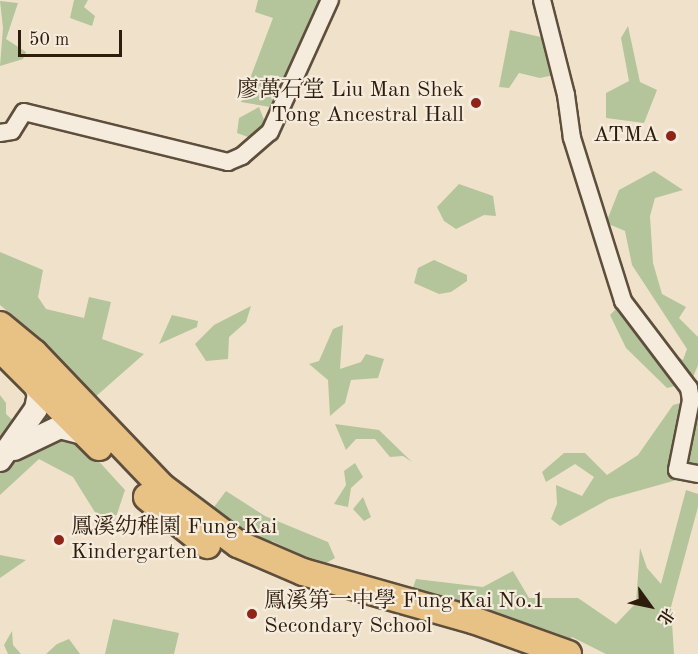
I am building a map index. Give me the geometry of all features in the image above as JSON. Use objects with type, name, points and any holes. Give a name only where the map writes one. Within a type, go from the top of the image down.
[{"type":"main road","points":[[0,325],[41,360],[162,487],[222,535],[303,572],[492,626],[568,654]]},
{"type":"main road","points":[[0,348],[31,376],[175,523],[232,561],[284,584],[524,654]]},
{"type":"street","points":[[0,133],[12,131],[24,111],[228,162],[242,156],[270,132],[330,0]]},
{"type":"street","points":[[542,0],[566,95],[573,138],[623,301],[689,388],[691,400],[677,470],[698,474]]},
{"type":"street","points":[[4,456],[36,409],[39,394],[31,376]]},
{"type":"street","points":[[4,456],[60,427],[86,434]]},
{"type":"green space","points":[[74,0],[88,0],[84,7],[95,16],[92,26],[70,18]]},
{"type":"green space","points":[[258,0],[340,0],[276,108],[241,102],[273,18],[255,12]]},
{"type":"green space","points":[[0,1],[18,3],[6,39],[26,52],[23,59],[0,66],[3,28]]},
{"type":"green space","points":[[628,26],[640,82],[657,90],[644,123],[606,118],[606,93],[629,81],[621,38]]},
{"type":"green space","points":[[510,30],[545,38],[554,75],[540,78],[519,73],[509,88],[499,87]]},
{"type":"green space","points":[[259,107],[266,125],[251,138],[237,133],[239,118]]},
{"type":"green space","points":[[654,171],[683,190],[655,198],[650,216],[653,263],[662,294],[686,307],[679,318],[698,337],[698,365],[691,382],[667,388],[626,348],[610,315],[627,298],[663,347],[683,360],[687,349],[632,265],[625,231],[606,223],[619,190]]},
{"type":"green space","points":[[459,184],[493,196],[496,216],[484,215],[456,229],[444,221],[437,207]]},
{"type":"green space","points":[[0,252],[43,270],[38,297],[46,309],[84,318],[89,297],[111,302],[102,339],[144,354],[94,398],[43,340],[0,305]]},
{"type":"green space","points":[[434,260],[467,275],[467,281],[451,292],[439,294],[414,283],[418,268]]},
{"type":"green space","points":[[251,306],[246,322],[229,337],[228,359],[206,361],[195,344],[214,325]]},
{"type":"green space","points":[[172,315],[198,321],[197,327],[159,344]]},
{"type":"green space","points":[[343,325],[340,369],[361,362],[366,354],[384,359],[378,378],[351,380],[345,403],[330,416],[328,380],[309,364],[319,361],[333,329]]},
{"type":"green space","points":[[0,395],[6,403],[6,414],[37,443],[73,433],[125,490],[115,520],[106,530],[73,477],[39,459],[0,495]]},
{"type":"green space","points":[[698,398],[698,474],[609,499],[560,526],[551,519],[557,504],[556,485],[582,496],[594,477],[575,464],[546,482],[542,472],[564,453],[585,453],[607,475],[638,455],[673,405]]},
{"type":"green space","points":[[335,424],[379,430],[412,462],[403,456],[390,457],[375,439],[356,439],[346,450]]},
{"type":"green space","points":[[355,463],[363,477],[351,488],[348,507],[334,504],[346,485],[344,471]]},
{"type":"green space","points":[[686,490],[698,494],[698,507],[671,607],[674,654],[606,654],[572,637],[567,645],[410,596],[416,579],[483,587],[513,571],[529,598],[578,598],[616,624],[636,603],[640,548],[647,568],[661,584]]},
{"type":"green space","points":[[226,491],[265,516],[328,542],[335,558],[323,565],[272,541],[256,548],[221,531],[214,507]]},
{"type":"green space","points":[[363,497],[371,517],[364,521],[353,509]]},
{"type":"green space","points":[[0,555],[26,560],[0,578]]},
{"type":"green space","points":[[113,619],[179,633],[174,654],[105,654]]},
{"type":"green space","points":[[12,631],[13,645],[21,654],[8,654],[4,645]]},
{"type":"green space","points":[[69,639],[80,654],[46,654],[57,644]]},
{"type":"place","name":"廖萬石堂 Liu Man Shek Tong Ancestral Hall","points":[[476,103]]},
{"type":"place","name":"ATMA","points":[[671,136]]},
{"type":"place","name":"鳳溪幼稚園 Fung Kai Kindergarten","points":[[59,540]]},
{"type":"place","name":"鳳溪第一中學 Fung Kai No.1 Secondary School","points":[[252,614]]}]
